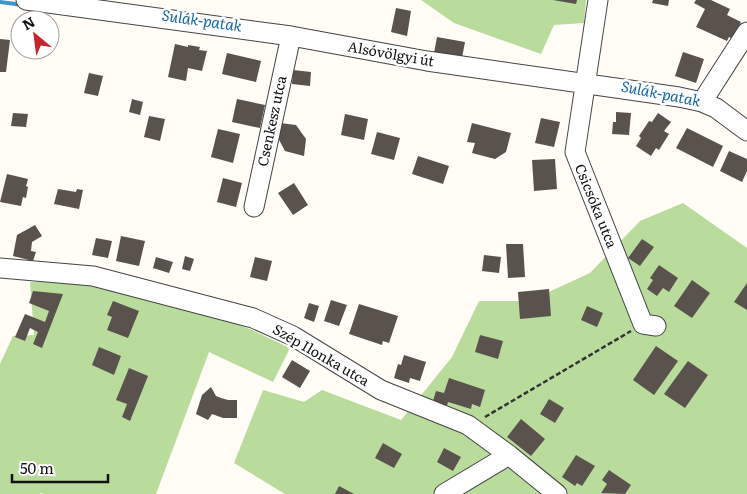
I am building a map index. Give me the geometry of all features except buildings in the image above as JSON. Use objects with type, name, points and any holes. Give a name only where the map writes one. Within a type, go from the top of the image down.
[{"type":"street","name":"Alsóvölgyi út","points":[[26,0],[291,36],[427,61],[586,83],[702,102],[716,108],[747,131]]},
{"type":"street","name":"Csicsóka utca","points":[[598,0],[575,152],[650,325]]},
{"type":"street","points":[[702,102],[747,32]]},
{"type":"street","name":"Csenkesz utca","points":[[254,207],[291,36]]},
{"type":"street","name":"Szép Ilonka utca","points":[[0,268],[93,276],[253,318],[293,336],[381,390],[468,426],[509,455],[557,494]]},
{"type":"street","points":[[444,494],[509,455]]},
{"type":"path","points":[[468,426],[490,416],[650,325]]},
{"type":"green space","points":[[421,0],[586,0],[584,23],[554,25],[541,54],[454,23]]},
{"type":"green space","points":[[683,203],[747,248],[747,494],[285,494],[234,463],[263,390],[304,402],[322,390],[401,420],[452,357],[479,301],[529,301],[590,273],[640,221]]},
{"type":"green space","points":[[30,282],[94,282],[205,313],[250,329],[290,348],[273,382],[209,352],[156,494],[0,494],[0,364],[13,336],[34,335]]},
{"type":"waterway","name":"Sulák-patak","points":[[0,2],[23,5]]}]
